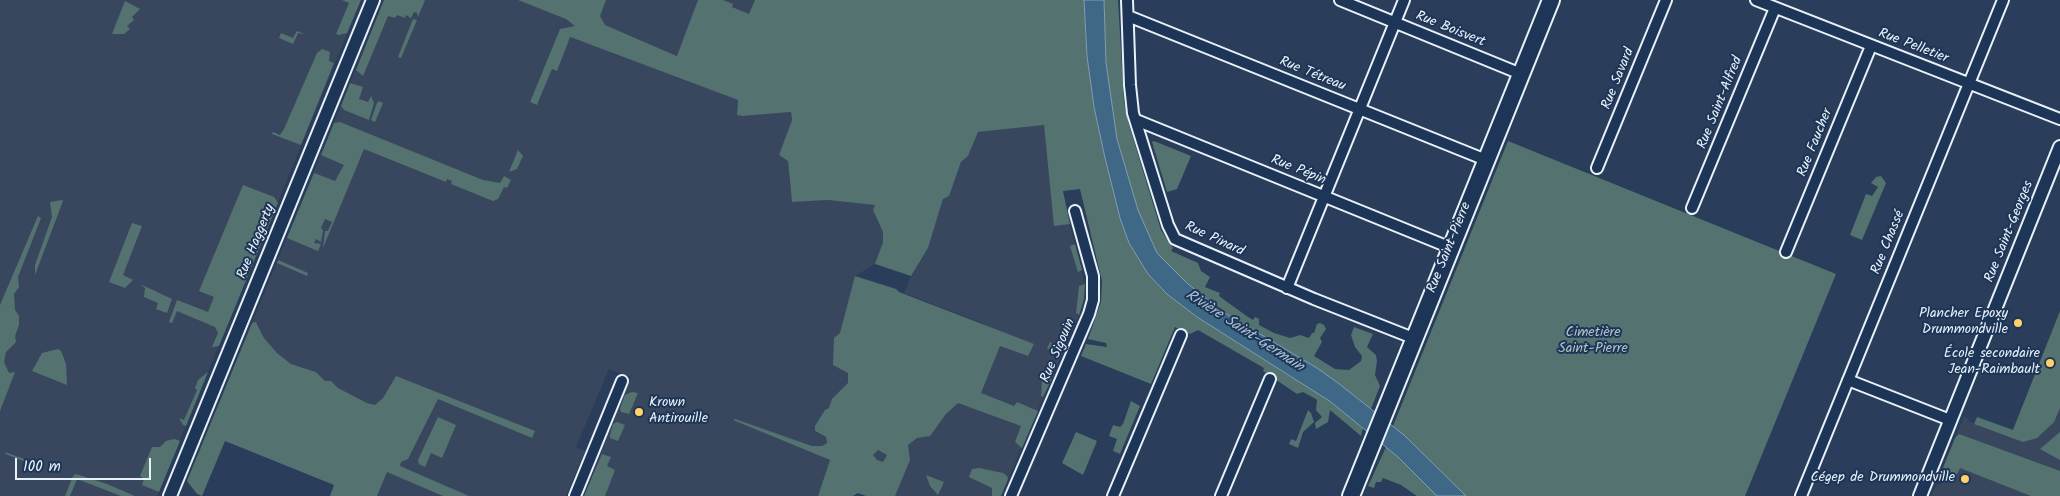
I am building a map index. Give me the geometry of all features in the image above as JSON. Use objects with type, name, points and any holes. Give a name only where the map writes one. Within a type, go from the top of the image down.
[{"type":"main road","name":"Rue Saint-Pierre","points":[[1351,496],[1413,338],[1551,0]]},
{"type":"street","name":"Rue Haggerty","points":[[170,496],[372,0]]},
{"type":"street","name":"Rue Pinard","points":[[1127,0],[1130,85],[1136,120],[1168,224],[1175,239],[1287,288],[1413,338]]},
{"type":"street","name":"Rue Boisvert","points":[[1340,0],[1521,74]]},
{"type":"street","points":[[1287,288],[1404,0]]},
{"type":"street","name":"Rue Savard","points":[[1597,168],[1666,0]]},
{"type":"street","name":"Rue Pelletier","points":[[1756,0],[2060,119]]},
{"type":"street","name":"Rue Chassé","points":[[1801,496],[2003,0]]},
{"type":"street","name":"Rue Saint-Alfred","points":[[1692,208],[1775,8]]},
{"type":"street","name":"Rue Tétreau","points":[[1128,16],[1486,160]]},
{"type":"street","name":"Rue Faucher","points":[[1786,252],[1871,46]]},
{"type":"street","name":"Rue Pépin","points":[[1136,120],[1451,248]]},
{"type":"street","name":"Rue Saint-Georges","points":[[1920,496],[2060,147]]},
{"type":"street","name":"Rue Sigouin","points":[[1011,496],[1089,314],[1093,300],[1093,276],[1075,211]]},
{"type":"street","points":[[1113,496],[1181,335]]},
{"type":"street","points":[[1221,496],[1270,379]]},
{"type":"street","points":[[1848,380],[1950,420]]},
{"type":"street","points":[[575,496],[622,381]]},
{"type":"shaded area","points":[[0,0],[361,0],[157,496],[0,496]]},
{"type":"shaded area","points":[[384,0],[762,0],[758,11],[688,60],[605,25],[575,26],[560,29],[530,102],[538,104],[552,69],[557,70],[569,37],[738,100],[737,115],[791,112],[792,120],[779,155],[788,161],[792,202],[828,200],[876,205],[873,210],[883,232],[883,242],[875,264],[855,276],[860,380],[815,426],[815,432],[826,437],[827,443],[822,446],[812,446],[734,420],[830,460],[818,496],[584,496],[631,377],[609,369],[576,447],[585,451],[566,496],[377,496],[386,472],[396,376],[383,398],[375,405],[367,403],[338,388],[331,381],[325,381],[316,372],[291,364],[277,353],[264,338],[258,324],[252,323]]},
{"type":"shaded area","points":[[1044,125],[1085,284],[1081,310],[1001,496],[891,496],[873,455],[877,450],[935,428],[954,405],[984,324],[904,293],[911,276],[928,248],[943,199],[952,186],[961,162],[968,156],[978,132]]},
{"type":"shaded area","name":"École secondaire Jean-Raimbault","points":[[2060,311],[2060,496],[1931,496],[1936,485],[1941,484],[1945,472],[1943,468],[1964,416],[1970,422],[2010,437]]},
{"type":"green space","points":[[342,0],[361,0],[347,33],[339,35],[336,34],[349,3]]},
{"type":"green space","points":[[384,0],[425,0],[418,17],[417,13],[414,12],[411,18],[406,15],[405,18],[397,15],[395,18],[388,16],[363,76],[356,70]]},
{"type":"green space","points":[[518,0],[606,0],[600,16],[605,25],[677,56],[698,0],[723,0],[733,4],[732,7],[749,14],[755,0],[1084,0],[1087,56],[1094,107],[1105,158],[1120,218],[1129,243],[1148,274],[1167,294],[1197,317],[1331,402],[1363,428],[1361,436],[1330,410],[1328,422],[1316,429],[1315,423],[1322,417],[1316,410],[1317,400],[1303,392],[1297,394],[1263,371],[1264,368],[1198,330],[1190,334],[1175,327],[1151,384],[1081,356],[1086,344],[1107,347],[1106,343],[1088,339],[1101,302],[1102,281],[1080,189],[1063,191],[1070,224],[1054,226],[1044,125],[978,132],[968,156],[961,162],[949,196],[943,199],[928,248],[911,276],[875,264],[883,242],[883,232],[873,210],[875,205],[828,200],[792,202],[788,161],[779,155],[792,120],[791,112],[737,115],[738,100],[570,37],[557,71],[552,69],[537,105],[530,102],[560,29],[575,26],[566,19]]},
{"type":"green space","points":[[1104,0],[1118,0],[1124,102],[1129,125],[1161,230],[1173,248],[1171,251],[1198,263],[1201,271],[1210,277],[1205,287],[1220,293],[1219,296],[1253,320],[1255,317],[1259,319],[1259,325],[1274,333],[1290,338],[1300,335],[1309,338],[1314,333],[1317,324],[1324,325],[1326,329],[1320,338],[1322,342],[1314,356],[1335,369],[1349,370],[1361,361],[1362,356],[1355,347],[1351,335],[1354,327],[1373,334],[1367,347],[1376,355],[1375,375],[1380,386],[1371,409],[1317,368],[1223,312],[1188,284],[1157,253],[1138,210],[1117,139],[1106,63]]},
{"type":"green space","points":[[125,1],[140,9],[132,17],[134,20],[127,26],[130,29],[124,34],[112,34]]},
{"type":"green space","points":[[413,19],[417,20],[401,58],[398,57]]},
{"type":"green space","points":[[297,31],[305,34],[298,33],[293,44],[279,38],[281,33],[293,38]]},
{"type":"green space","points":[[322,49],[330,52],[329,61],[334,63],[301,145],[272,134],[273,132],[280,135],[284,129],[317,53]]},
{"type":"green space","points":[[350,83],[363,87],[359,99],[368,102],[371,96],[374,103],[369,120],[344,110],[341,106]]},
{"type":"green space","points":[[379,101],[383,103],[375,122],[371,120]]},
{"type":"green space","points":[[340,122],[483,180],[500,183],[504,176],[511,180],[507,188],[504,187],[498,199],[493,201],[451,184],[452,181],[447,179],[446,182],[364,149],[323,248],[325,231],[328,231],[332,222],[325,219],[321,228],[323,230],[321,242],[316,239],[314,243],[321,244],[318,251],[287,238],[314,173],[335,181],[344,165],[321,155],[334,123]]},
{"type":"green space","points":[[1154,141],[1191,156],[1177,189],[1167,192],[1152,142]]},
{"type":"green space","name":"Cimetière Saint-Pierre","points":[[1508,141],[1836,274],[1745,496],[1466,496],[1393,426]]},
{"type":"green space","points":[[518,150],[523,156],[517,169],[509,172]]},
{"type":"green space","points":[[1881,176],[1886,183],[1862,240],[1850,235],[1866,194],[1872,196],[1878,187],[1871,183],[1876,177]]},
{"type":"green space","points":[[243,185],[274,197],[278,203],[219,346],[212,347],[218,333],[215,327],[177,311],[172,323],[169,322],[177,300],[208,312],[214,297],[199,291]]},
{"type":"green space","points":[[62,200],[35,275],[35,265],[52,217],[50,202]]},
{"type":"green space","points":[[38,216],[41,218],[18,277],[19,287],[14,294],[15,310],[19,316],[19,325],[15,336],[16,342],[6,352],[4,362],[9,373],[15,372],[0,411],[0,305]]},
{"type":"green space","points":[[132,223],[142,226],[123,275],[133,280],[125,288],[109,282]]},
{"type":"green space","points":[[1075,244],[1082,270],[1078,272],[1070,246]]},
{"type":"green space","points":[[278,260],[308,273],[307,276],[277,263]]},
{"type":"green space","points":[[855,276],[896,289],[899,292],[1034,344],[1028,356],[1000,346],[981,393],[1014,406],[1017,402],[1038,411],[1022,448],[1015,442],[1021,426],[958,403],[946,414],[930,436],[917,438],[908,445],[910,460],[895,496],[866,496],[858,493],[853,496],[818,496],[830,460],[733,420],[735,419],[812,446],[822,446],[827,443],[826,437],[815,431],[815,426],[825,410],[829,408],[832,399],[848,383],[848,373],[833,365],[834,338],[840,333]],"holes":[[[878,450],[887,455],[883,462],[877,460],[873,455]]]},
{"type":"green space","points":[[140,284],[172,299],[167,313],[156,309],[158,303],[144,297],[145,288]]},
{"type":"green space","points":[[1085,284],[1084,299],[1079,315],[1076,313],[1079,286]]},
{"type":"green space","points":[[2060,311],[2060,408],[2054,422],[2037,438],[2023,442],[1974,424],[1977,417],[2013,430]]},
{"type":"green space","points":[[256,322],[264,338],[277,353],[291,364],[316,372],[325,381],[331,381],[338,388],[367,403],[375,405],[383,398],[396,376],[535,431],[532,438],[438,399],[408,459],[401,462],[400,466],[469,496],[443,496],[387,472],[377,496],[330,496],[334,485],[225,441],[202,496],[197,494],[187,481],[252,323]]},
{"type":"green space","points":[[1050,342],[1063,351],[1060,358],[1056,357],[1055,351],[1047,349]]},
{"type":"green space","points":[[58,349],[61,351],[66,364],[67,385],[32,371],[42,353]]},
{"type":"green space","points":[[208,372],[186,426],[183,425],[179,418],[184,420],[197,390],[195,388],[198,380]]},
{"type":"green space","points":[[1051,373],[1054,374],[1043,397],[1041,396],[1042,382]]},
{"type":"green space","points":[[632,392],[638,393],[629,414],[621,412],[620,409],[625,395]]},
{"type":"green space","points":[[1131,401],[1140,406],[1120,454],[1113,451],[1117,439],[1109,436],[1113,425],[1120,427],[1123,424]]},
{"type":"green space","points":[[1308,410],[1314,422],[1303,432],[1298,448],[1289,444],[1291,439],[1296,441]]},
{"type":"green space","points":[[438,417],[456,425],[442,458],[431,453],[425,467],[419,464],[418,460]]},
{"type":"green space","points":[[617,422],[625,425],[618,441],[610,438],[613,424]]},
{"type":"green space","points":[[1076,432],[1097,441],[1083,475],[1062,463]]},
{"type":"green space","points":[[2060,432],[2060,460],[2040,449]]},
{"type":"green space","points":[[1959,434],[2060,471],[2060,496],[2031,496],[1960,468],[1955,478],[1945,473],[1943,468],[1955,438]]},
{"type":"green space","points":[[174,439],[180,441],[159,492],[142,485],[144,479],[140,476],[152,447],[160,447],[166,441]]},
{"type":"green space","points":[[1386,447],[1437,496],[1417,496],[1401,485],[1383,478],[1381,482],[1376,482],[1374,488],[1368,486]]},
{"type":"green space","points":[[5,452],[43,466],[42,469],[6,454]]},
{"type":"green space","points":[[602,454],[611,457],[607,466],[615,470],[605,496],[584,496]]},
{"type":"green space","points":[[979,468],[1003,473],[1007,476],[1008,479],[1001,496],[992,496],[992,488],[969,477],[972,469]]},
{"type":"green space","points":[[76,474],[135,496],[121,496],[77,479],[70,496],[65,496],[73,476]]},
{"type":"green space","points":[[926,475],[944,482],[938,495],[930,486]]},
{"type":"water","name":"Rivière Saint-Germain","points":[[1084,0],[1104,0],[1106,63],[1117,139],[1138,210],[1157,253],[1188,284],[1223,312],[1317,368],[1338,383],[1404,435],[1466,496],[1437,496],[1398,457],[1331,402],[1197,317],[1167,294],[1148,274],[1129,243],[1120,218],[1105,158],[1094,107],[1087,56]]},
{"type":"place","name":"Plancher Epoxy Drummondville","points":[[2018,323]]},
{"type":"place","name":"École secondaire Jean-Raimbault","points":[[2050,363]]},
{"type":"place","name":"Krown Antirouille","points":[[639,412]]},
{"type":"place","name":"Cégep de Drummondville","points":[[1965,479]]}]
